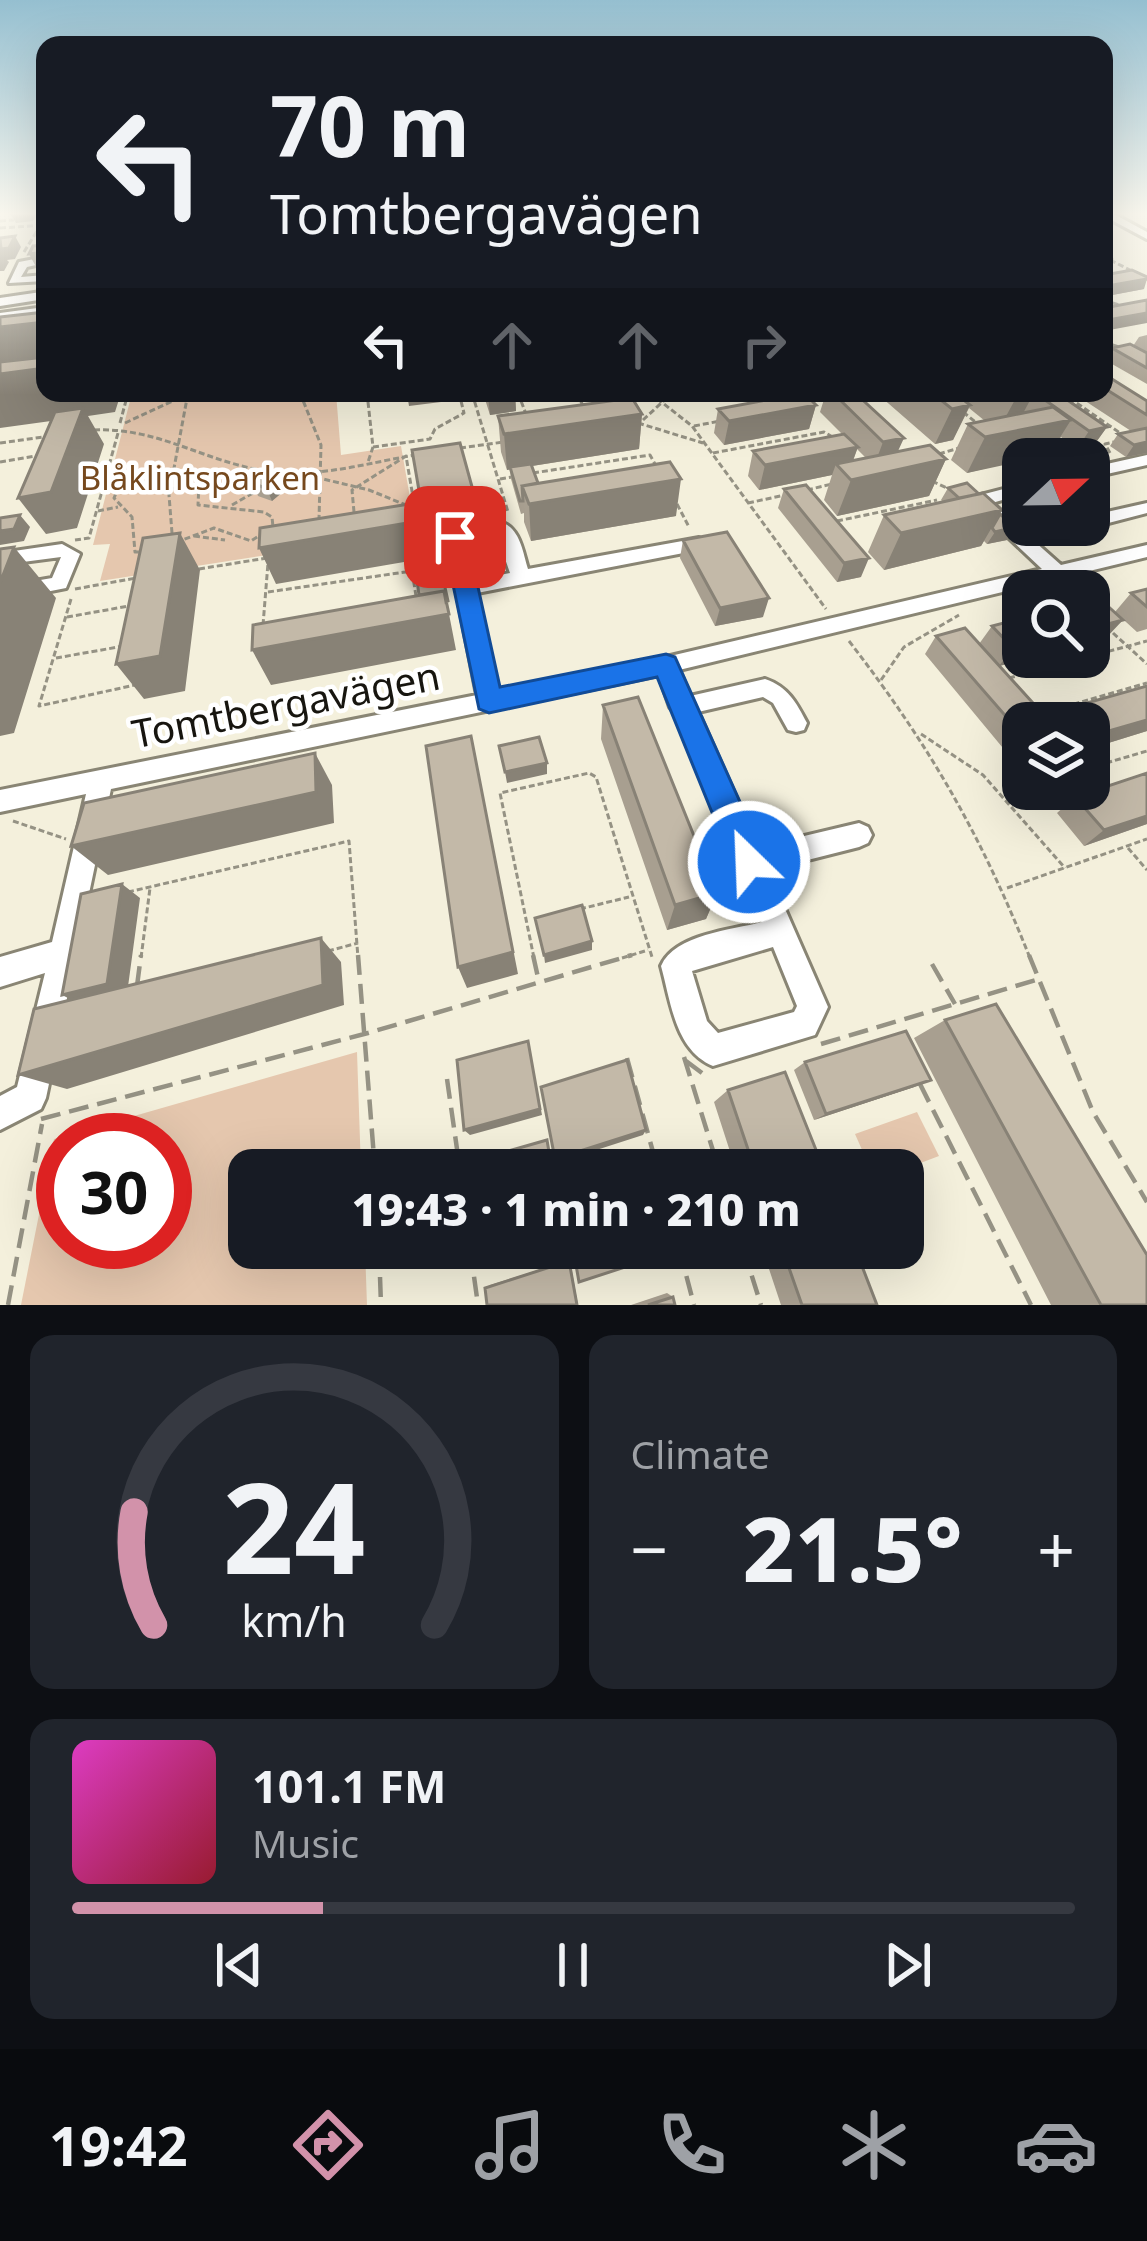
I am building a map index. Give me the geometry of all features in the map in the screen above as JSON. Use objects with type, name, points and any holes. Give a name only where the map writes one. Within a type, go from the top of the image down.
[{"type":"street","points":[[17,274],[13,281],[36,279]]},
{"type":"street","points":[[0,302],[36,302]]},
{"type":"street","points":[[0,317],[36,304]]},
{"type":"street","points":[[1110,468],[1147,460]]},
{"type":"street","points":[[980,499],[1002,494]]},
{"type":"street","points":[[980,499],[1002,521]]},
{"type":"street","points":[[1110,517],[1147,508]]},
{"type":"street","points":[[489,701],[453,541],[461,534],[500,527],[507,532],[521,577]]},
{"type":"street","points":[[466,588],[699,544]]},
{"type":"street","points":[[1028,546],[1055,570]]},
{"type":"street","points":[[0,559],[68,550],[66,586],[10,593]]},
{"type":"street","name":"Tomtbergavägen","points":[[1065,570],[1147,550]]},
{"type":"street","points":[[10,593],[34,554]]},
{"type":"street","name":"Tomtbergavägen","points":[[0,800],[666,665],[1002,585]]},
{"type":"street","points":[[666,665],[813,1007],[804,1024],[713,1050],[694,1030],[676,966],[687,957],[779,931]]},
{"type":"street","points":[[681,707],[765,688],[777,693],[796,723]]},
{"type":"street","points":[[0,1114],[37,1110],[62,953],[101,779]]},
{"type":"street","points":[[749,862],[860,835]]},
{"type":"street","points":[[0,972],[62,953]]},
{"type":"path","points":[[1133,274],[1143,280]]},
{"type":"path","points":[[1113,345],[1127,350]]},
{"type":"path","points":[[69,541],[88,538],[124,425],[126,402]]},
{"type":"path","points":[[89,431],[124,425],[170,402]]},
{"type":"path","points":[[176,546],[170,490],[186,402]]},
{"type":"path","points":[[304,402],[321,446],[318,535]]},
{"type":"path","points":[[368,402],[373,447],[368,462]]},
{"type":"path","points":[[373,447],[430,439],[435,429],[464,413],[461,402]]},
{"type":"path","points":[[475,402],[500,479],[509,520],[502,519]]},
{"type":"path","points":[[521,402],[527,417]]},
{"type":"path","points":[[582,402],[585,409]]},
{"type":"path","points":[[1075,402],[1129,439],[1105,444],[1126,465]]},
{"type":"path","points":[[704,443],[664,427],[636,423],[666,403],[692,426],[826,609]]},
{"type":"path","points":[[953,405],[984,429]]},
{"type":"path","points":[[692,426],[738,418]]},
{"type":"path","points":[[124,425],[180,437],[262,471],[296,472],[426,454]]},
{"type":"path","points":[[112,428],[119,431]]},
{"type":"path","points":[[712,453],[824,432],[843,448]]},
{"type":"path","points":[[0,443],[45,437]]},
{"type":"path","points":[[447,450],[511,441]]},
{"type":"path","points":[[929,458],[970,446]]},
{"type":"path","points":[[0,462],[40,455]]},
{"type":"path","points":[[533,473],[650,455],[660,473]]},
{"type":"path","points":[[296,472],[321,485],[378,493],[396,508],[415,504],[406,457]]},
{"type":"path","points":[[352,490],[406,457]]},
{"type":"path","points":[[230,507],[262,488],[262,471]]},
{"type":"path","points":[[920,475],[957,494],[980,499]]},
{"type":"path","points":[[228,540],[214,529],[176,546],[133,551],[131,517],[120,507],[115,491],[130,476],[149,476],[170,490],[199,484],[196,503],[272,517],[270,530],[254,542],[253,560]]},
{"type":"path","points":[[500,479],[513,476]]},
{"type":"path","points":[[748,503],[848,481]]},
{"type":"path","points":[[352,490],[355,526]]},
{"type":"path","points":[[802,491],[816,507]]},
{"type":"path","points":[[671,492],[699,544]]},
{"type":"path","points":[[840,535],[830,522],[957,494]]},
{"type":"path","points":[[937,500],[948,510]]},
{"type":"path","points":[[97,511],[120,507]]},
{"type":"path","points":[[192,536],[275,541]]},
{"type":"path","points":[[186,560],[199,569],[268,558],[262,643]]},
{"type":"path","points":[[267,591],[433,567]]},
{"type":"path","points":[[412,571],[417,606]]},
{"type":"path","points":[[135,578],[66,586],[65,617],[42,708],[129,691],[136,679]]},
{"type":"path","points":[[65,617],[129,606]]},
{"type":"path","points":[[880,682],[904,646],[964,613]]},
{"type":"path","points":[[1110,630],[1147,664]]},
{"type":"path","points":[[848,639],[920,733],[1006,889],[1094,1112],[1147,1202]]},
{"type":"path","points":[[1110,651],[1147,641]]},
{"type":"path","points":[[53,658],[143,643]]},
{"type":"path","points":[[997,681],[1008,678]]},
{"type":"path","points":[[1080,702],[1147,683]]},
{"type":"path","points":[[920,733],[953,751],[1002,790]]},
{"type":"path","points":[[1110,762],[1147,751]]},
{"type":"path","points":[[538,982],[500,793],[589,773],[596,777]]},
{"type":"path","points":[[1020,810],[1065,868]]},
{"type":"path","points":[[0,816],[74,842]]},
{"type":"path","points":[[1006,889],[1147,839]]},
{"type":"path","points":[[112,896],[349,842],[374,1149]]},
{"type":"path","points":[[1127,847],[1147,869]]},
{"type":"path","points":[[134,1003],[150,887]]},
{"type":"path","points":[[569,912],[633,896]]},
{"type":"path","points":[[314,955],[358,943]]},
{"type":"path","points":[[8,1305],[37,1110],[368,1033],[650,950]]},
{"type":"path","points":[[932,964],[955,1004]]},
{"type":"path","points":[[800,1051],[1039,979]]},
{"type":"path","points":[[890,1024],[897,1038]]},
{"type":"path","points":[[627,1058],[652,1149]]},
{"type":"path","points":[[685,1060],[694,1071],[718,1075]]},
{"type":"path","points":[[915,1074],[1031,1305]]},
{"type":"path","points":[[447,1079],[457,1149]]},
{"type":"path","points":[[380,1269],[382,1305]]},
{"type":"path","points":[[473,1269],[478,1305]]},
{"type":"path","points":[[685,1269],[694,1305]]},
{"type":"path","points":[[750,1269],[761,1305]]},
{"type":"path","points":[[0,1287],[12,1282]]},
{"type":"green space","name":"Blåklintsparken","points":[[130,402],[337,402],[341,455],[401,446],[416,532],[100,581],[110,544],[93,545]]},
{"type":"green space","points":[[357,1052],[360,1149],[228,1149],[228,1269],[366,1269],[367,1305],[21,1305],[36,1230],[36,1269],[192,1269],[192,1113],[145,1113]]},
{"type":"green space","points":[[917,1112],[939,1156],[924,1162],[924,1149],[862,1149],[855,1134]]},
{"type":"building","points":[[1113,274],[1140,274],[1147,279],[1113,285]]},
{"type":"building","points":[[1147,300],[1147,313],[1113,319],[1113,306]]},
{"type":"building","points":[[36,313],[36,323],[0,327],[0,317]]},
{"type":"building","points":[[1130,344],[1147,353],[1147,368],[1113,349]]},
{"type":"building","points":[[36,358],[36,369],[0,374],[0,362]]},
{"type":"building","points":[[1113,380],[1147,401],[1147,415],[1113,394]]},
{"type":"building","points":[[602,402],[634,402],[642,414],[504,434],[498,416]]},
{"type":"building","points":[[756,402],[816,405],[729,421],[718,409]]},
{"type":"building","points":[[842,402],[865,402],[904,438],[883,442]]},
{"type":"building","points":[[943,402],[970,405],[952,409]]},
{"type":"building","points":[[1048,402],[1070,402],[1107,427],[1089,431]]},
{"type":"building","points":[[1053,407],[1071,420],[985,437],[968,424]]},
{"type":"building","points":[[83,408],[51,492],[18,498],[55,412]]},
{"type":"building","points":[[1147,428],[1147,442],[1134,445],[1118,434]]},
{"type":"building","points":[[844,434],[858,447],[765,465],[753,451]]},
{"type":"building","points":[[460,443],[474,494],[421,502],[412,450]]},
{"type":"building","points":[[930,445],[946,459],[851,480],[836,464]]},
{"type":"building","points":[[670,462],[681,479],[529,504],[522,486]]},
{"type":"building","points":[[531,464],[538,483],[522,486],[520,501],[510,467]]},
{"type":"building","points":[[268,473],[280,478],[267,489],[253,483]]},
{"type":"building","points":[[967,483],[979,494],[959,498],[948,488]]},
{"type":"building","points":[[806,485],[869,558],[844,563],[784,489]]},
{"type":"building","points":[[983,493],[1002,510],[901,533],[884,515]]},
{"type":"building","points":[[428,501],[431,519],[259,548],[260,528]]},
{"type":"building","points":[[1000,514],[1002,530],[992,528]]},
{"type":"building","points":[[20,515],[14,529],[0,531],[0,518]]},
{"type":"building","points":[[727,532],[769,598],[720,608],[683,540]]},
{"type":"building","points":[[180,533],[160,656],[116,664],[143,538]]},
{"type":"building","points":[[14,547],[0,583],[0,549]]},
{"type":"building","points":[[438,556],[446,602],[444,591],[419,595],[414,560]]},
{"type":"building","points":[[1147,589],[1147,607],[1131,593]]},
{"type":"building","points":[[444,591],[449,614],[252,650],[253,625]]},
{"type":"building","points":[[1110,608],[1123,620],[1110,623]]},
{"type":"building","points":[[965,628],[1002,669],[1002,678],[1010,678],[1032,702],[1002,702],[1002,712],[936,636]]},
{"type":"building","points":[[1147,686],[1147,720],[1110,731],[1110,702],[1090,702]]},
{"type":"building","points":[[638,697],[717,893],[675,905],[603,705]]},
{"type":"building","points":[[471,736],[513,952],[458,967],[426,746]]},
{"type":"building","points":[[539,737],[547,763],[505,772],[499,746]]},
{"type":"building","points":[[315,753],[316,792],[71,846],[84,803]]},
{"type":"building","points":[[1147,773],[1147,816],[1104,830],[1086,810],[1110,810],[1110,785]]},
{"type":"building","points":[[122,884],[107,984],[62,995],[81,894]]},
{"type":"building","points":[[582,905],[592,941],[544,955],[535,918]]},
{"type":"building","points":[[321,938],[323,985],[18,1075],[34,1009]]},
{"type":"building","points":[[996,1004],[1147,1255],[1147,1305],[1101,1305],[945,1020]]},
{"type":"building","points":[[906,1031],[931,1080],[826,1114],[805,1062]]},
{"type":"building","points":[[528,1041],[540,1109],[464,1130],[457,1060]]},
{"type":"building","points":[[627,1060],[646,1130],[586,1149],[553,1149],[541,1087]]},
{"type":"building","points":[[785,1072],[816,1149],[748,1149],[728,1090]]},
{"type":"building","points":[[547,1140],[548,1149],[516,1149]]},
{"type":"building","points":[[544,1269],[570,1269],[577,1305],[487,1305],[485,1288]]},
{"type":"building","points":[[577,1269],[619,1269],[579,1282]]},
{"type":"building","points":[[789,1269],[863,1269],[877,1305],[802,1305]]},
{"type":"building","points":[[673,1297],[675,1305],[648,1305]]},
{"type":"route","points":[[455,537],[489,701],[666,665],[749,862]]}]
